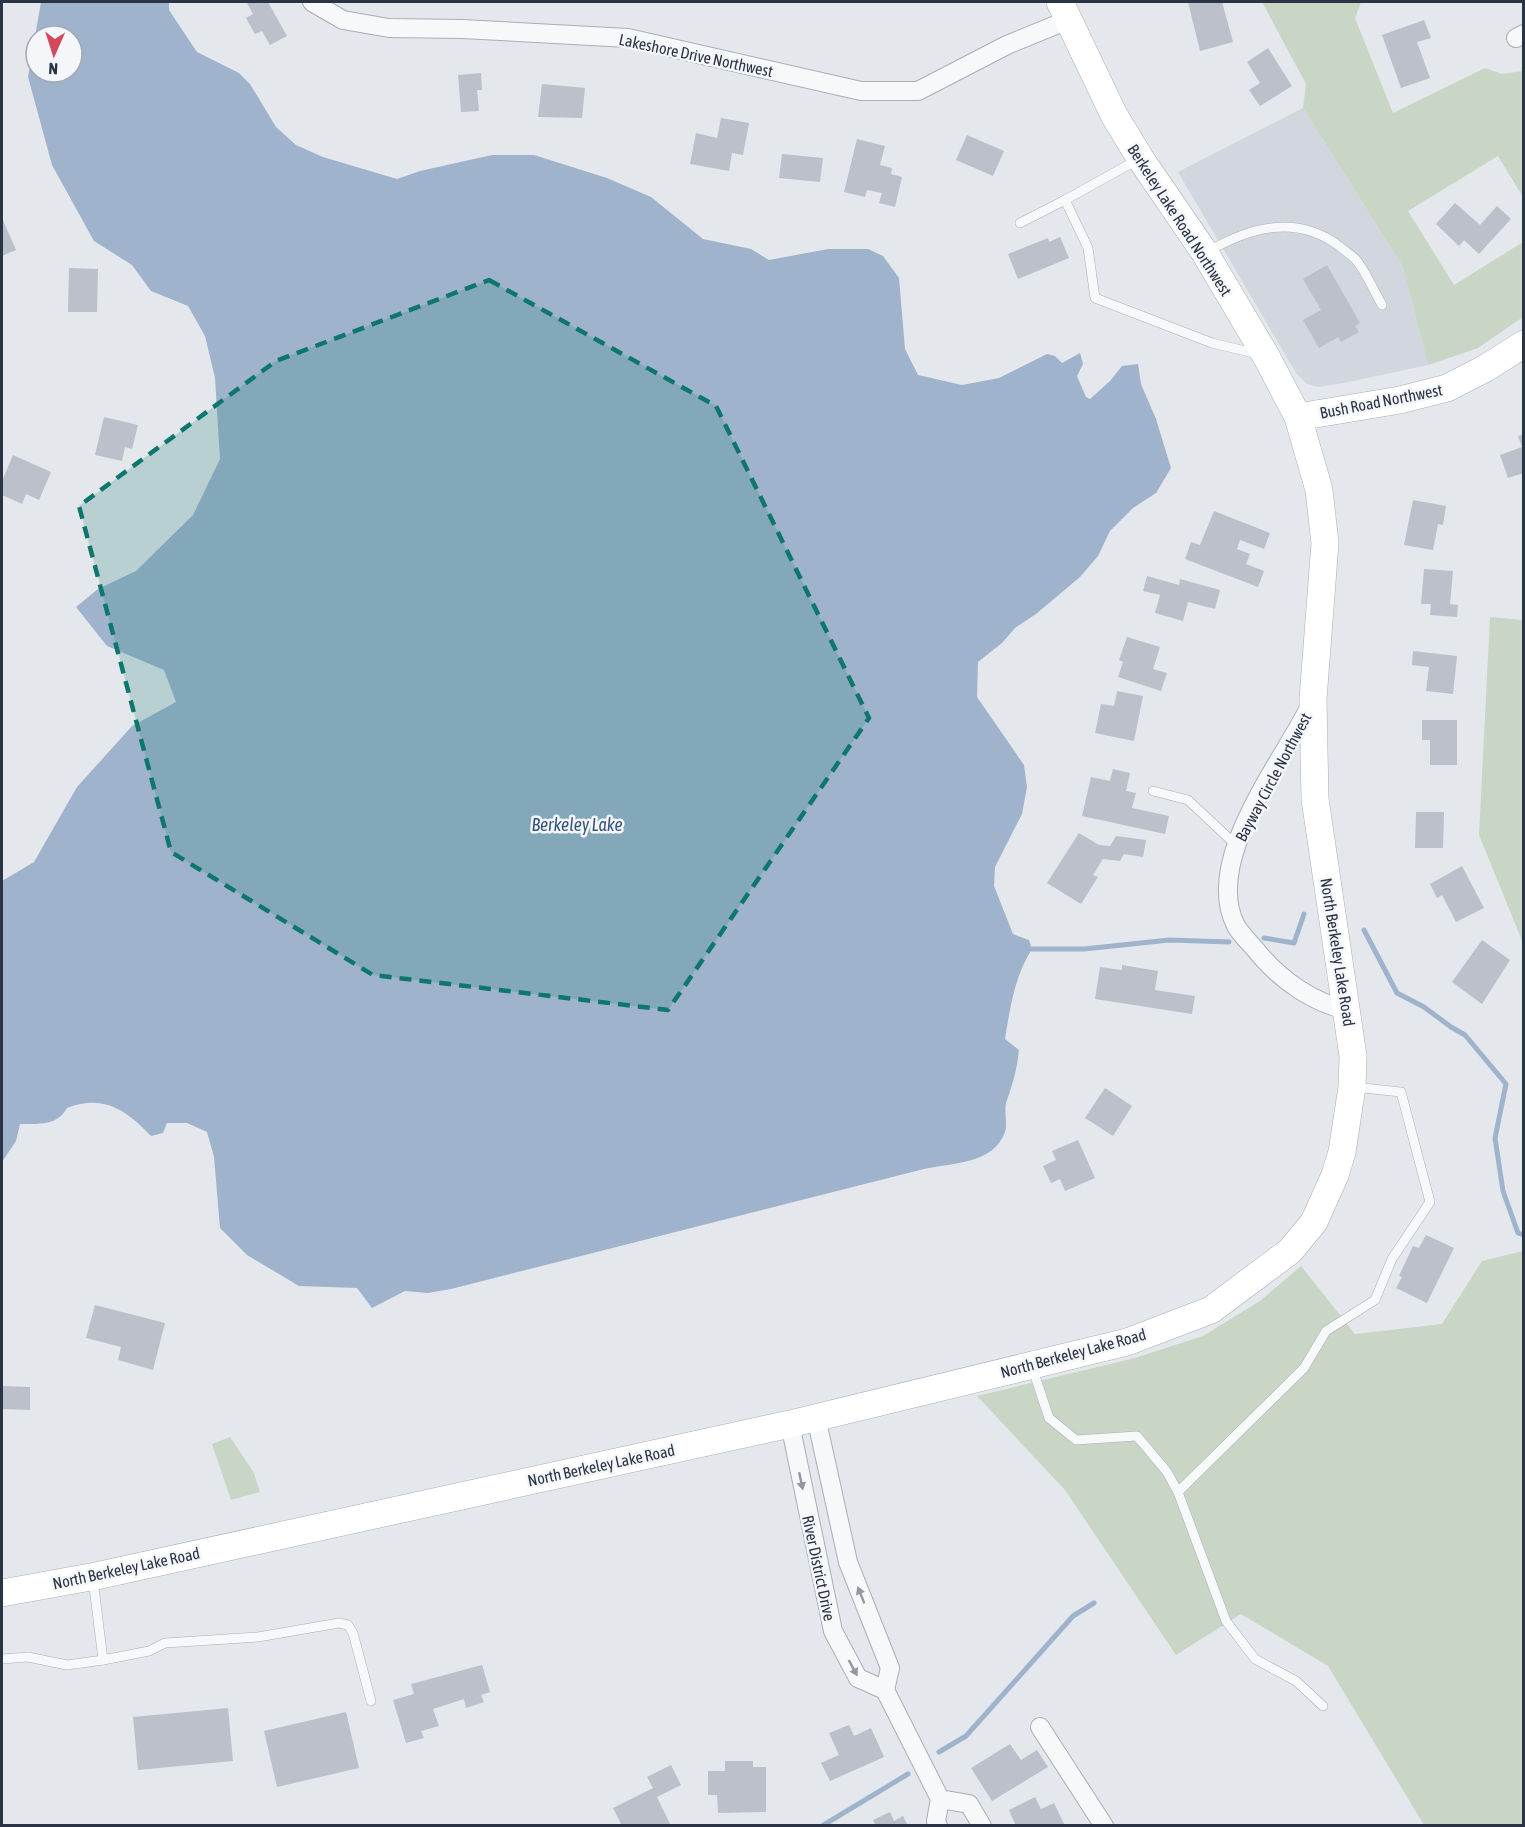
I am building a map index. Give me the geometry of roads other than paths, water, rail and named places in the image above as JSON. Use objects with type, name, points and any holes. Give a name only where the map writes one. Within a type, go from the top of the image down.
[{"type":"street","name":"Lakeshore Drive Northwest","points":[[312,2],[343,20],[389,28],[462,29],[628,38],[861,91],[918,91],[1007,45],[1064,11]]},
{"type":"street","name":"Berkeley Lake Road Northwest","points":[[1064,11],[1114,115],[1204,254],[1266,356],[1298,417]]},
{"type":"street","name":"Bush Road Northwest","points":[[1298,417],[1400,400],[1447,388],[1486,368],[1524,344]]},
{"type":"street","name":"North Berkeley Lake Road","points":[[2,1593],[92,1577],[790,1424],[1127,1342],[1211,1310],[1290,1251],[1314,1222],[1335,1175],[1352,1087],[1352,1043],[1315,799],[1313,699],[1325,543],[1319,490],[1298,417]]},
{"type":"street","name":"Bayway Circle Northwest","points":[[1313,699],[1259,797],[1236,845],[1231,863],[1228,896],[1236,926],[1276,974],[1329,1006],[1347,1010]]},
{"type":"street","name":"River District Drive","points":[[790,1424],[833,1631],[858,1678],[885,1690],[890,1668],[849,1565],[816,1417]]},
{"type":"street","points":[[821,1573],[849,1565]]},
{"type":"street","points":[[885,1690],[940,1799],[936,1821],[938,1826]]},
{"type":"street","points":[[1040,1727],[1104,1826]]},
{"type":"street","points":[[940,1799],[969,1804],[982,1826]]},
{"type":"lane","points":[[1020,223],[1140,158]]},
{"type":"lane","points":[[1065,200],[1088,248],[1095,298],[1212,343],[1266,356]]},
{"type":"lane","points":[[1204,254],[1232,237],[1261,229],[1302,227],[1328,238],[1356,260],[1382,305]]},
{"type":"lane","points":[[1153,791],[1188,800],[1236,845]]},
{"type":"lane","points":[[1178,1492],[1304,1368],[1326,1331],[1375,1300],[1392,1259],[1430,1202],[1401,1092],[1352,1087]]},
{"type":"lane","points":[[1032,1366],[1049,1418],[1077,1440],[1137,1436],[1167,1472],[1178,1492],[1226,1621],[1255,1659],[1296,1681],[1323,1706]]},
{"type":"lane","points":[[92,1577],[103,1660]]},
{"type":"lane","points":[[2,1659],[28,1657],[68,1665],[149,1652],[165,1643],[258,1636],[339,1623],[348,1625],[353,1633],[371,1701]]},
{"type":"water","name":"Berkeley Lake","points":[[41,2],[169,2],[169,10],[197,52],[239,73],[250,84],[276,127],[296,145],[323,157],[397,179],[420,171],[492,155],[534,155],[607,178],[651,197],[703,239],[751,249],[769,260],[828,249],[868,249],[883,256],[899,278],[905,349],[918,375],[962,385],[999,378],[1047,354],[1055,356],[1062,363],[1080,353],[1083,364],[1077,376],[1086,397],[1090,399],[1110,381],[1122,366],[1138,364],[1141,384],[1156,419],[1171,468],[1156,493],[1133,508],[1110,531],[1098,556],[1080,577],[1036,614],[1015,628],[1002,643],[978,662],[977,697],[1024,765],[1027,787],[1022,814],[995,867],[994,886],[1013,934],[1029,940],[1032,949],[1017,981],[1005,1039],[1019,1050],[1006,1104],[1005,1132],[1000,1143],[982,1156],[971,1160],[924,1169],[451,1289],[428,1293],[405,1291],[372,1308],[357,1288],[299,1286],[247,1255],[220,1228],[214,1157],[207,1132],[187,1123],[167,1123],[163,1133],[151,1136],[133,1119],[114,1107],[92,1103],[80,1104],[67,1108],[58,1118],[47,1123],[20,1124],[16,1141],[2,1162],[2,881],[34,862],[77,787],[132,726],[176,702],[164,670],[107,646],[76,607],[98,589],[136,571],[193,515],[220,459],[215,378],[205,336],[188,306],[151,291],[132,265],[94,241],[52,165],[30,84],[84,84],[84,24],[37,24]]},
{"type":"waterway","points":[[1264,938],[1294,943],[1304,914]]},
{"type":"waterway","points":[[1364,930],[1397,993],[1424,1007],[1465,1035],[1506,1084],[1495,1138],[1503,1191],[1518,1233],[1524,1235]]},
{"type":"waterway","points":[[1032,949],[1084,949],[1169,940],[1229,942]]},
{"type":"waterway","points":[[939,1752],[966,1736],[1073,1616],[1094,1603]]},
{"type":"waterway","points":[[822,1826],[908,1774]]}]
